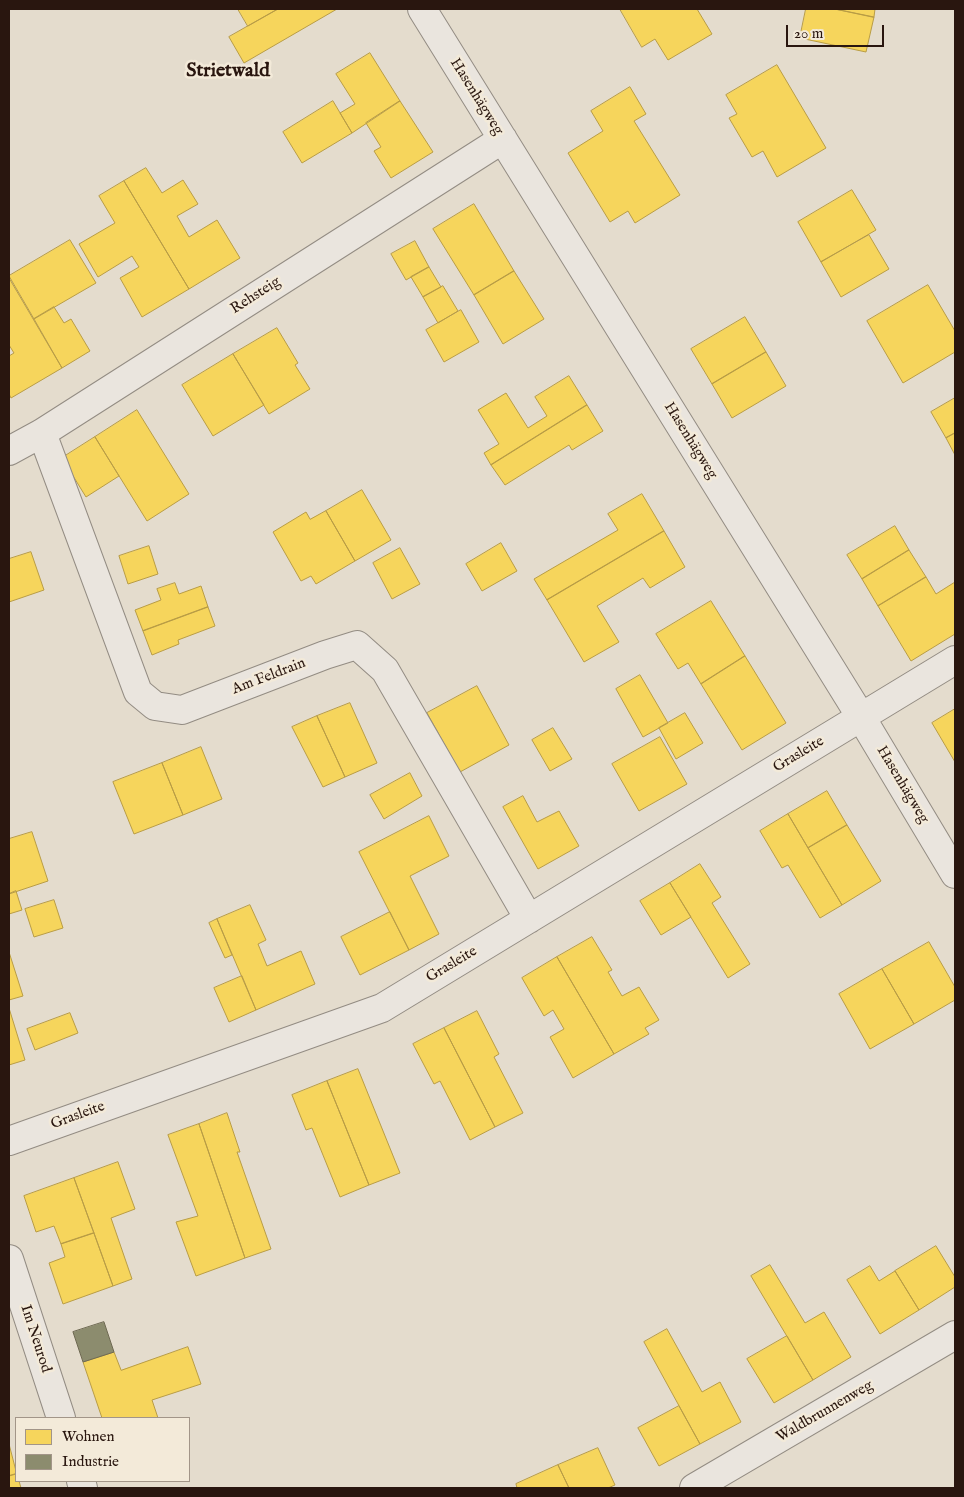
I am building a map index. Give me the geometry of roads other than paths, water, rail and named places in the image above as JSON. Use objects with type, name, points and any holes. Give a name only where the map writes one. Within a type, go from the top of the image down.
[{"type":"street","name":"Hasenhägweg","points":[[422,9],[861,717],[955,874]]},
{"type":"street","name":"Rehsteig","points":[[9,450],[42,433],[503,140]]},
{"type":"street","name":"Am Feldrain","points":[[42,433],[138,692],[155,706],[182,710],[325,655],[357,645],[385,670],[529,919]]},
{"type":"street","name":"Grasleite","points":[[9,1141],[382,1008],[955,660]]},
{"type":"street","name":"Im Neurod","points":[[9,1259],[60,1417]]},
{"type":"street","name":"Waldbrunnenweg","points":[[694,1488],[955,1335]]},
{"type":"district","name":"Strietwald","points":[[228,72]]}]
